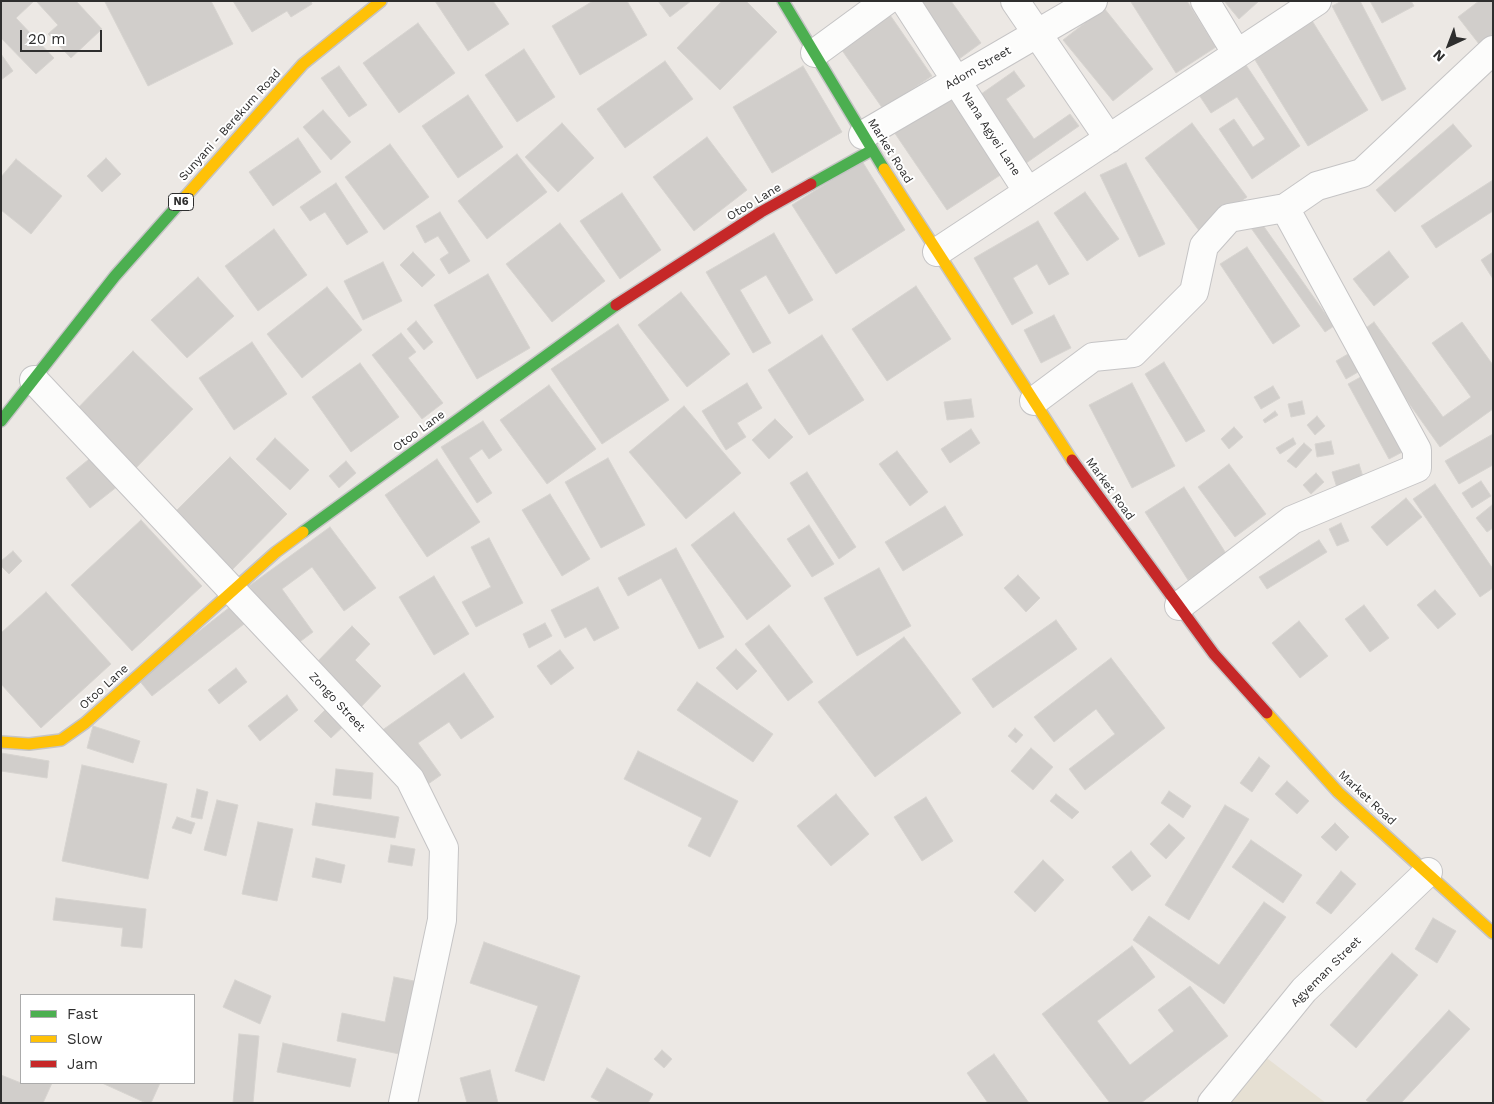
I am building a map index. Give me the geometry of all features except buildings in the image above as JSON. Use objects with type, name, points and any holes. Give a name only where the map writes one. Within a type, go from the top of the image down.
[{"type":"street","name":"Sunyani - Berekum Road","points":[[1,422],[115,276],[303,64],[380,1]]},
{"type":"street","name":"Market Road","points":[[783,1],[867,142],[1074,464],[1214,654],[1338,792],[1493,933]]},
{"type":"street","points":[[815,53],[886,1]]},
{"type":"street","name":"Nana Agyei Lane","points":[[905,1],[1028,192]]},
{"type":"street","points":[[1016,1],[1109,139]]},
{"type":"street","name":"Adom Street","points":[[867,142],[956,80],[1093,1]]},
{"type":"street","points":[[1205,1],[1237,54]]},
{"type":"street","points":[[937,252],[1237,54],[1305,5]]},
{"type":"street","points":[[1034,401],[1093,357],[1133,353],[1194,292],[1204,246],[1229,218],[1286,208],[1318,186],[1362,173],[1493,50]]},
{"type":"street","name":"Otoo Lane","points":[[1,742],[29,744],[61,740],[85,722],[276,552],[639,289],[762,212],[867,142]]},
{"type":"street","points":[[1179,606],[1292,520],[1417,468],[1417,450],[1286,208]]},
{"type":"street","name":"Zongo Street","points":[[34,380],[410,779],[444,848],[442,920],[404,1103]]},
{"type":"street","name":"Agyeman Street","points":[[1212,1103],[1304,990],[1428,872]]},
{"type":"shaded area","points":[[1264,1056],[1326,1103],[1226,1103]]},
{"type":"traffic: fast","points":[[783,1],[884,169]]},
{"type":"traffic: fast","points":[[811,184],[872,150]]},
{"type":"traffic: fast","points":[[1,421],[115,276],[186,196]]},
{"type":"traffic: fast","points":[[303,532],[616,305]]},
{"type":"traffic: slow","points":[[186,196],[303,64],[381,1]]},
{"type":"traffic: slow","points":[[884,169],[1072,460]]},
{"type":"traffic: slow","points":[[1,742],[29,744],[61,740],[85,723],[276,552],[303,532]]},
{"type":"traffic: slow","points":[[1267,713],[1338,792],[1493,933]]},
{"type":"traffic: jam","points":[[616,305],[761,212],[811,184]]},
{"type":"traffic: jam","points":[[1072,460],[1214,654],[1267,713]]}]
